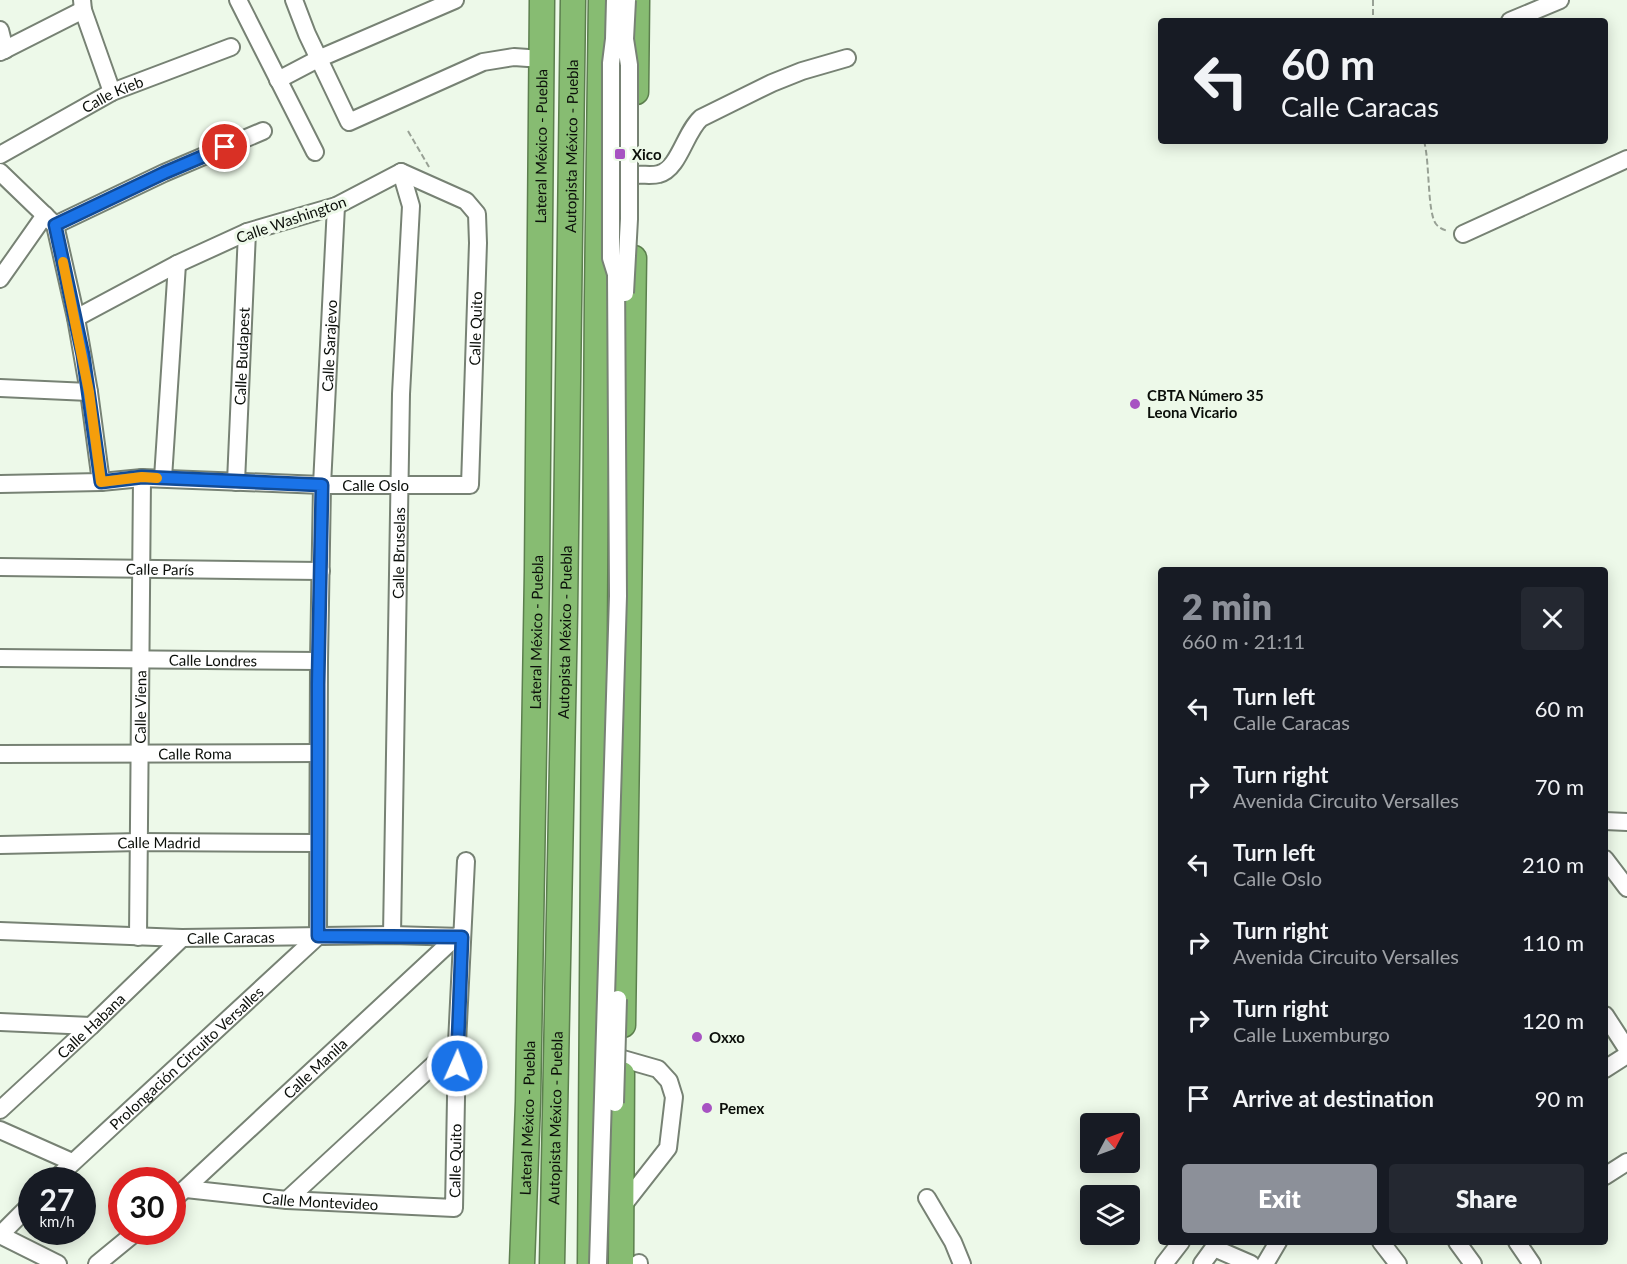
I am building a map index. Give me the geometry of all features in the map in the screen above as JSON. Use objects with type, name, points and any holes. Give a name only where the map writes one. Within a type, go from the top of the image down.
[{"type":"highway","name":"Lateral México - Puebla","points":[[522,1264],[528,1102],[542,0]]},
{"type":"highway","name":"Autopista México - Puebla","points":[[552,1264],[565,612],[573,0]]},
{"type":"highway","name":"Autopista México - Puebla","points":[[590,1264],[601,0]]},
{"type":"highway","points":[[633,1264],[621,1208],[637,0]]},
{"type":"highway","points":[[597,297],[629,588]]},
{"type":"street","points":[[238,0],[315,152]]},
{"type":"street","points":[[294,0],[318,59],[349,122],[483,62],[514,57],[542,59]]},
{"type":"street","points":[[278,80],[318,59],[455,0]]},
{"type":"street","points":[[598,1264],[618,596],[616,274],[611,258],[611,63],[615,0]]},
{"type":"street","points":[[609,1264],[617,1035],[624,699],[626,277],[629,219],[627,0]]},
{"type":"street","points":[[1517,18],[1560,0]]},
{"type":"street","points":[[0,30],[2,51],[83,5],[112,92]]},
{"type":"street","name":"Calle Kieb","points":[[0,155],[112,92],[231,47]]},
{"type":"street","points":[[635,175],[660,174],[675,163],[692,126],[701,118],[772,82],[847,58]]},
{"type":"street","points":[[0,279],[50,220],[263,131]]},
{"type":"street","points":[[1463,234],[1627,159]]},
{"type":"street","points":[[0,172],[50,220],[76,318],[101,482]]},
{"type":"street","points":[[401,172],[442,190]]},
{"type":"street","name":"Calle Washington","points":[[76,318],[177,264],[247,232],[336,206],[401,172]]},
{"type":"street","name":"Calle Bruselas","points":[[392,935],[401,394],[411,206],[401,172]]},
{"type":"street","name":"Calle Quito","points":[[442,190],[466,201],[477,214],[470,484]]},
{"type":"street","name":"Calle Sarajevo","points":[[318,936],[322,485],[336,206]]},
{"type":"street","name":"Calle Budapest","points":[[236,482],[247,232]]},
{"type":"street","points":[[163,478],[177,264]]},
{"type":"street","points":[[0,388],[89,392]]},
{"type":"street","name":"Calle Oslo","points":[[0,484],[101,482],[142,477],[322,485],[470,484]]},
{"type":"street","name":"Calle Viena","points":[[138,937],[142,477]]},
{"type":"street","name":"Calle París","points":[[0,567],[321,571]]},
{"type":"street","name":"Calle Londres","points":[[0,658],[319,661]]},
{"type":"street","name":"Calle Roma","points":[[0,754],[318,753]]},
{"type":"street","points":[[1608,821],[1627,822]]},
{"type":"street","name":"Calle Madrid","points":[[0,845],[140,842],[318,843]]},
{"type":"street","name":"Calle Quito","points":[[454,1208],[459,936],[466,861]]},
{"type":"street","points":[[1608,863],[1627,888]]},
{"type":"street","name":"Calle Caracas","points":[[0,931],[182,938],[459,936]]},
{"type":"street","name":"Prolongación Circuito Versalles","points":[[66,1167],[318,936]]},
{"type":"street","name":"Calle Manila","points":[[186,1190],[459,936]]},
{"type":"street","name":"Calle Habana","points":[[0,1110],[92,1026],[182,938]]},
{"type":"street","points":[[1615,1020],[1627,1049]]},
{"type":"street","points":[[0,1022],[92,1026]]},
{"type":"street","points":[[286,1200],[458,1043]]},
{"type":"street","points":[[1608,1067],[1627,1055]]},
{"type":"street","points":[[621,1208],[668,1148],[674,1097],[669,1081],[658,1069],[623,1059]]},
{"type":"street","points":[[0,1130],[72,1161]]},
{"type":"street","points":[[1608,1174],[1627,1162]]},
{"type":"street","name":"Calle Montevideo","points":[[186,1190],[286,1200],[454,1208]]},
{"type":"street","points":[[927,1198],[953,1242],[962,1264]]},
{"type":"street","points":[[18,1217],[0,1235],[58,1264]]},
{"type":"street","points":[[97,1264],[120,1245]]},
{"type":"street","points":[[1164,1264],[1178,1245]]},
{"type":"street","points":[[1202,1264],[1216,1245],[1251,1264]]},
{"type":"street","points":[[1265,1264],[1276,1245]]},
{"type":"street","points":[[1383,1245],[1398,1264]]},
{"type":"street","points":[[1459,1245],[1473,1264]]},
{"type":"street","points":[[1519,1245],[1532,1264]]},
{"type":"path","points":[[1373,0],[1373,18]]},
{"type":"path","points":[[408,131],[442,190]]},
{"type":"path","points":[[1425,144],[1429,166],[1431,213],[1441,229],[1463,234]]},
{"type":"slow traffic","points":[[63,262],[89,392],[101,482],[142,477],[157,478]]},
{"type":"place","name":"Xico","points":[[620,154]]},
{"type":"place","name":"CBTA Número 35 Leona Vicario","points":[[1135,404]]},
{"type":"place","name":"Oxxo","points":[[697,1037]]},
{"type":"place","name":"Pemex","points":[[707,1108]]},
{"type":"route","points":[[225,147],[164,173],[55,225],[83,355],[101,482],[142,477],[322,485],[318,684],[318,936],[462,937],[457,1066]]}]
